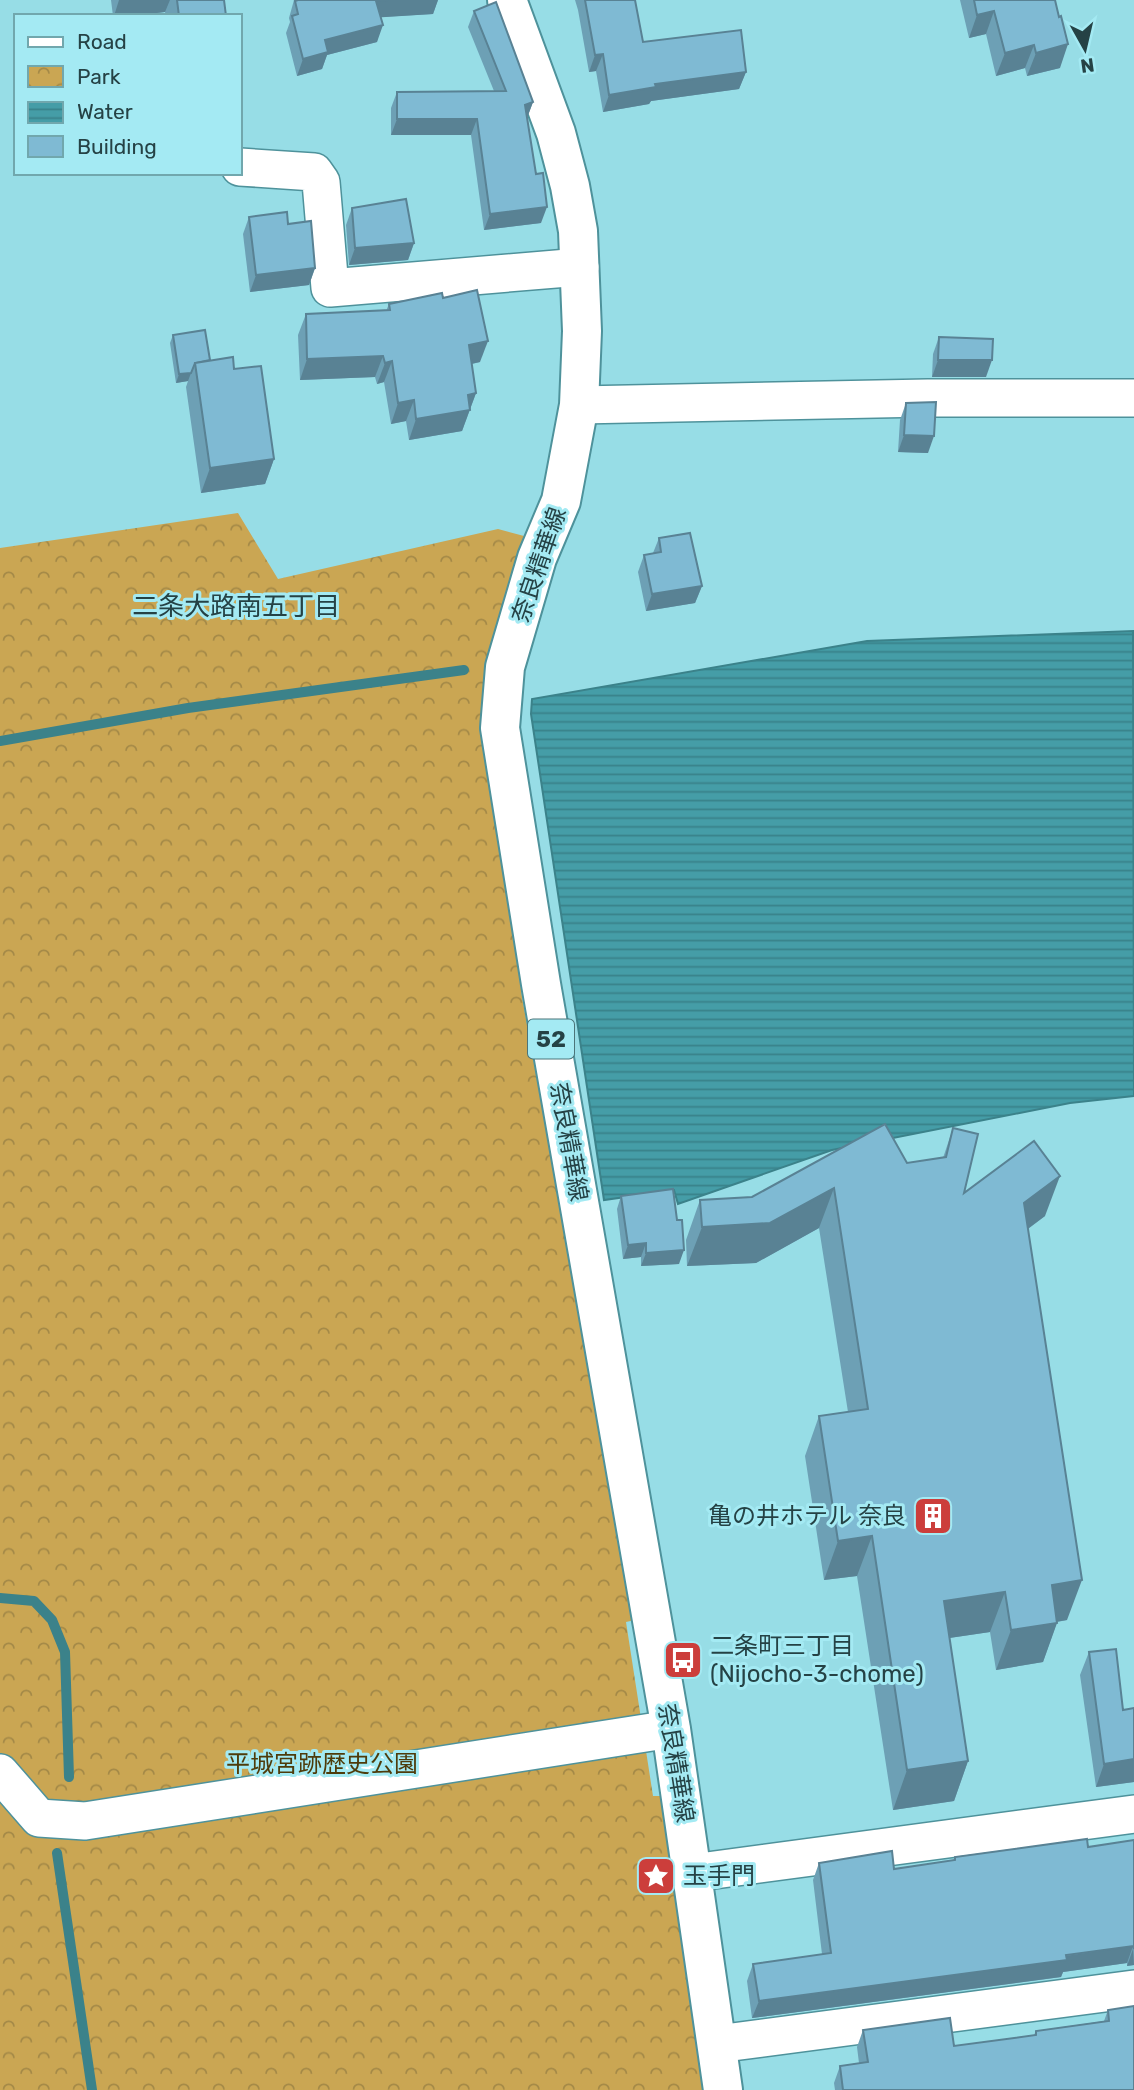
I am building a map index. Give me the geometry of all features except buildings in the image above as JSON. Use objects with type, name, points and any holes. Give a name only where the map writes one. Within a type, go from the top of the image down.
[{"type":"main road","name":"奈良精華線","points":[[507,0],[556,133],[578,231],[582,331],[579,405],[561,500],[537,558],[505,667],[500,728],[671,1729],[723,2090]]},
{"type":"street","points":[[242,167],[314,172],[321,181],[330,288],[580,267]]},
{"type":"street","points":[[579,405],[928,398],[1134,398]]},
{"type":"street","points":[[0,1773],[39,1818],[85,1821],[671,1729]]},
{"type":"street","points":[[692,1873],[1134,1814]]},
{"type":"street","points":[[717,2044],[1134,1989]]},
{"type":"green space","name":"平城宮跡歴史公園","points":[[238,513],[278,579],[498,529],[524,536],[491,688],[492,768],[522,997],[635,1620],[626,1622],[653,1796],[665,1796],[706,2090],[0,2090],[0,548]]},
{"type":"water","points":[[1133,631],[1134,1096],[1070,1103],[832,1150],[678,1204],[674,1190],[604,1200],[531,714],[532,699],[867,641]]},
{"type":"waterway","points":[[0,741],[188,708],[464,670]]},
{"type":"waterway","points":[[0,1598],[34,1601],[52,1620],[65,1652],[69,1777]]},
{"type":"waterway","points":[[57,1853],[92,2090]]},
{"type":"place","name":"亀の井ホテル 奈良","points":[[933,1516]]},
{"type":"place","name":"二条町三丁目 (Nijocho-3-chome)","points":[[683,1660]]},
{"type":"place","name":"玉手門","points":[[656,1876]]},
{"type":"district","name":"二条大路南五丁目","points":[[236,606]]}]
